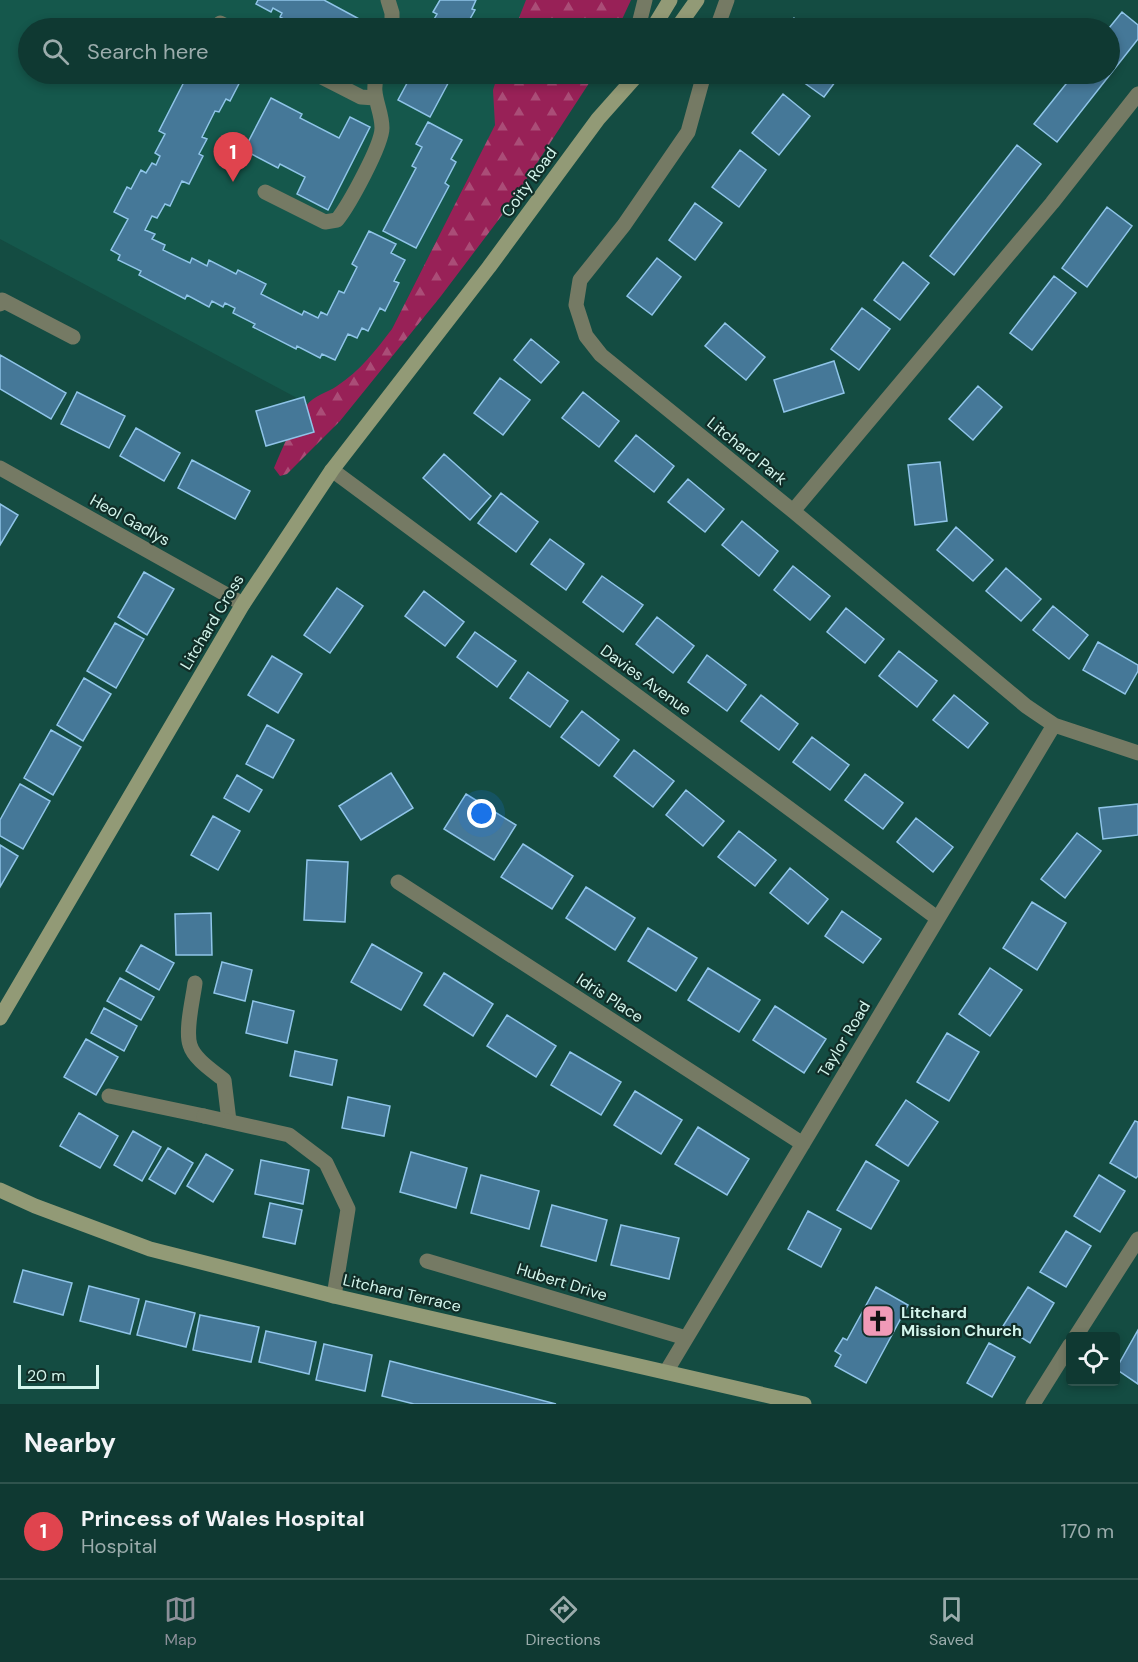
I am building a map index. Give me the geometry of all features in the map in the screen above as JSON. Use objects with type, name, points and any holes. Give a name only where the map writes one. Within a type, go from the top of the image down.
[{"type":"main road","points":[[659,18],[670,0]]},
{"type":"main road","points":[[684,18],[698,0]]},
{"type":"main road","name":"Coity Road","points":[[598,119],[618,84]]},
{"type":"main road","name":"Coity Road","points":[[489,267],[598,119],[629,84]]},
{"type":"main road","name":"Litchard Cross","points":[[0,1018],[243,604],[332,470],[489,267]]},
{"type":"main road","name":"Litchard Terrace","points":[[0,1190],[35,1206],[150,1249],[334,1296],[804,1404]]},
{"type":"street","points":[[388,0],[392,18]]},
{"type":"street","points":[[640,18],[645,0]]},
{"type":"street","points":[[721,18],[727,0]]},
{"type":"street","points":[[336,84],[361,97],[375,98]]},
{"type":"street","points":[[265,192],[326,222],[337,220],[378,147],[382,128],[375,98],[375,84]]},
{"type":"street","name":"Litchard Park","points":[[701,84],[688,132],[624,225],[580,280],[576,305],[586,336],[601,355],[793,511],[1026,706],[1054,724],[1138,753]]},
{"type":"street","points":[[793,511],[1052,203],[1138,94]]},
{"type":"street","points":[[0,304],[2,300],[73,337]]},
{"type":"street","name":"Heol Gadlys","points":[[0,468],[243,604]]},
{"type":"street","name":"Davies Avenue","points":[[332,470],[937,918]]},
{"type":"street","name":"Taylor Road","points":[[666,1372],[1054,724]]},
{"type":"street","name":"Idris Place","points":[[398,882],[803,1144]]},
{"type":"street","points":[[195,983],[189,1028],[190,1046],[201,1061],[224,1080],[228,1121]]},
{"type":"street","points":[[109,1096],[289,1135],[326,1163],[348,1209],[334,1296]]},
{"type":"street","points":[[1079,1332],[1138,1239]]},
{"type":"street","name":"Hubert Drive","points":[[427,1261],[686,1338]]},
{"type":"street","points":[[1033,1404],[1066,1353]]},
{"type":"shaded area","points":[[0,0],[547,0],[542,18],[18,18],[18,84],[516,84],[392,329],[340,421],[0,239]]},
{"type":"green space","points":[[526,0],[631,0],[623,18],[519,18]]},
{"type":"green space","points":[[495,84],[588,84],[509,206],[441,296],[340,421],[287,474],[280,476],[274,468],[292,428],[306,406],[313,399],[353,374],[392,329],[495,125],[493,90]]},
{"type":"building","points":[[258,0],[324,0],[357,18],[282,18],[282,13],[273,8],[271,12],[256,4]]},
{"type":"building","points":[[440,0],[476,0],[472,9],[475,10],[471,18],[435,18],[437,14],[433,12]]},
{"type":"building","points":[[1122,12],[1138,25],[1138,39],[1120,62],[1120,18],[1117,18]]},
{"type":"building","points":[[183,84],[239,84],[230,101],[226,99],[219,112],[215,111],[202,137],[207,139],[199,154],[203,156],[189,184],[182,181],[170,206],[165,204],[157,218],[152,216],[145,230],[155,234],[152,239],[165,245],[163,250],[190,263],[192,258],[207,266],[209,260],[236,274],[238,270],[266,284],[261,294],[302,315],[304,311],[318,318],[321,312],[327,315],[339,291],[344,293],[357,267],[352,264],[369,231],[396,244],[391,253],[405,260],[394,281],[399,283],[385,311],[380,308],[368,331],[362,328],[357,338],[348,334],[335,360],[322,354],[320,358],[297,346],[296,349],[253,327],[255,324],[233,313],[235,308],[225,303],[223,307],[212,301],[209,307],[187,295],[185,299],[139,275],[141,271],[118,260],[120,255],[111,250],[128,219],[114,212],[127,187],[131,189],[141,170],[146,173],[152,163],[156,165],[160,156],[155,153],[165,134],[159,131]]},
{"type":"building","points":[[407,84],[448,84],[430,117],[398,100]]},
{"type":"building","points":[[806,84],[834,84],[824,97]]},
{"type":"building","points":[[1066,84],[1103,84],[1057,142],[1034,124]]},
{"type":"building","points":[[783,94],[810,116],[779,155],[752,133]]},
{"type":"building","points":[[271,98],[302,114],[300,118],[339,138],[350,117],[370,127],[328,210],[297,194],[305,177],[280,164],[278,168],[244,150]]},
{"type":"building","points":[[428,122],[462,140],[451,159],[456,162],[445,183],[449,186],[416,248],[383,231],[416,168],[412,166],[422,147],[416,144]]},
{"type":"building","points":[[1017,145],[1041,164],[954,275],[930,256]]},
{"type":"building","points":[[740,150],[766,170],[739,207],[712,187]]},
{"type":"building","points":[[695,203],[722,223],[695,260],[669,240]]},
{"type":"building","points":[[1107,207],[1132,226],[1087,287],[1062,268]]},
{"type":"building","points":[[657,258],[681,277],[652,315],[627,296]]},
{"type":"building","points":[[903,262],[929,283],[900,320],[874,300]]},
{"type":"building","points":[[1054,276],[1076,293],[1032,350],[1010,333]]},
{"type":"building","points":[[862,308],[890,329],[859,370],[831,349]]},
{"type":"building","points":[[725,323],[765,357],[746,380],[705,346]]},
{"type":"building","points":[[531,339],[559,362],[541,383],[514,360]]},
{"type":"building","points":[[0,355],[66,393],[51,419],[0,389]]},
{"type":"building","points":[[834,361],[844,393],[784,412],[774,380]]},
{"type":"building","points":[[500,378],[530,400],[503,435],[474,413]]},
{"type":"building","points":[[978,386],[1002,407],[973,440],[949,419]]},
{"type":"building","points":[[77,392],[125,416],[109,448],[61,424]]},
{"type":"building","points":[[583,392],[619,421],[599,447],[562,418]]},
{"type":"building","points":[[304,397],[314,432],[266,446],[256,411]]},
{"type":"building","points":[[136,428],[180,453],[164,481],[120,456]]},
{"type":"building","points":[[636,435],[674,466],[654,492],[615,461]]},
{"type":"building","points":[[444,454],[491,496],[470,520],[423,478]]},
{"type":"building","points":[[192,460],[250,491],[235,519],[178,488]]},
{"type":"building","points":[[940,462],[947,521],[915,525],[908,465]]},
{"type":"building","points":[[688,479],[724,509],[705,532],[668,502]]},
{"type":"building","points":[[501,493],[538,522],[516,552],[478,523]]},
{"type":"building","points":[[0,504],[18,515],[0,545]]},
{"type":"building","points":[[742,521],[778,551],[759,576],[722,545]]},
{"type":"building","points":[[956,527],[993,560],[973,581],[937,550]]},
{"type":"building","points":[[550,539],[584,564],[566,590],[531,564]]},
{"type":"building","points":[[793,566],[830,596],[810,620],[774,590]]},
{"type":"building","points":[[1006,568],[1041,599],[1021,621],[986,591]]},
{"type":"building","points":[[144,572],[174,589],[147,635],[118,617]]},
{"type":"building","points":[[602,576],[643,605],[623,632],[583,602]]},
{"type":"building","points":[[337,588],[363,606],[330,653],[304,635]]},
{"type":"building","points":[[424,591],[464,622],[445,646],[405,616]]},
{"type":"building","points":[[1053,606],[1088,635],[1069,659],[1033,630]]},
{"type":"building","points":[[846,608],[884,639],[865,663],[827,632]]},
{"type":"building","points":[[657,617],[694,646],[673,673],[636,644]]},
{"type":"building","points":[[115,623],[144,639],[116,688],[87,671]]},
{"type":"building","points":[[475,632],[516,661],[497,687],[457,657]]},
{"type":"building","points":[[1098,642],[1138,665],[1138,671],[1125,694],[1083,670]]},
{"type":"building","points":[[899,651],[937,681],[917,707],[879,676]]},
{"type":"building","points":[[707,655],[746,685],[727,711],[688,682]]},
{"type":"building","points":[[272,656],[302,674],[278,713],[248,695]]},
{"type":"building","points":[[528,672],[568,701],[550,727],[510,698]]},
{"type":"building","points":[[84,678],[111,694],[83,741],[57,725]]},
{"type":"building","points":[[761,695],[798,724],[779,750],[741,721]]},
{"type":"building","points":[[954,695],[988,723],[968,748],[933,720]]},
{"type":"building","points":[[582,711],[619,740],[599,766],[561,737]]},
{"type":"building","points":[[267,725],[294,740],[273,778],[246,764]]},
{"type":"building","points":[[51,730],[81,747],[53,795],[24,778]]},
{"type":"building","points":[[812,737],[849,765],[830,790],[793,762]]},
{"type":"building","points":[[634,750],[674,781],[653,807],[614,776]]},
{"type":"building","points":[[391,773],[413,808],[361,840],[339,806]]},
{"type":"building","points":[[865,774],[903,803],[883,829],[845,800]]},
{"type":"building","points":[[237,775],[262,790],[249,812],[224,798]]},
{"type":"building","points":[[20,784],[50,801],[23,849],[0,836],[0,820]]},
{"type":"building","points":[[686,790],[724,821],[703,846],[666,815]]},
{"type":"building","points":[[466,794],[516,825],[494,860],[444,829]]},
{"type":"building","points":[[1138,804],[1138,835],[1103,839],[1099,808]]},
{"type":"building","points":[[213,816],[240,831],[218,870],[191,855]]},
{"type":"building","points":[[916,818],[953,847],[933,872],[897,842]]},
{"type":"building","points":[[739,831],[776,860],[755,886],[718,857]]},
{"type":"building","points":[[1077,833],[1101,851],[1065,898],[1041,879]]},
{"type":"building","points":[[523,844],[573,876],[552,909],[501,877]]},
{"type":"building","points":[[0,845],[18,856],[0,887]]},
{"type":"building","points":[[307,860],[348,862],[345,922],[304,920]]},
{"type":"building","points":[[790,868],[828,899],[808,924],[770,893]]},
{"type":"building","points":[[586,887],[635,918],[615,950],[566,918]]},
{"type":"building","points":[[1032,902],[1066,923],[1037,970],[1003,948]]},
{"type":"building","points":[[842,911],[881,939],[863,963],[825,936]]},
{"type":"building","points":[[211,913],[212,955],[176,955],[175,914]]},
{"type":"building","points":[[648,928],[697,958],[676,991],[628,961]]},
{"type":"building","points":[[372,944],[422,973],[401,1010],[351,982]]},
{"type":"building","points":[[141,945],[174,963],[159,990],[126,971]]},
{"type":"building","points":[[222,962],[252,970],[245,1001],[214,993]]},
{"type":"building","points":[[708,968],[760,1000],[739,1032],[688,1000]]},
{"type":"building","points":[[990,968],[1022,990],[990,1036],[959,1014]]},
{"type":"building","points":[[444,973],[493,1004],[473,1036],[424,1005]]},
{"type":"building","points":[[120,978],[154,997],[141,1020],[107,1001]]},
{"type":"building","points":[[253,1001],[294,1011],[287,1043],[246,1033]]},
{"type":"building","points":[[775,1006],[826,1039],[804,1073],[753,1040]]},
{"type":"building","points":[[104,1008],[137,1026],[124,1051],[91,1033]]},
{"type":"building","points":[[507,1015],[556,1046],[536,1077],[487,1046]]},
{"type":"building","points":[[947,1033],[979,1052],[949,1101],[917,1082]]},
{"type":"building","points":[[86,1039],[118,1057],[96,1095],[64,1077]]},
{"type":"building","points":[[295,1051],[337,1060],[332,1085],[290,1076]]},
{"type":"building","points":[[570,1052],[621,1082],[601,1115],[551,1085]]},
{"type":"building","points":[[635,1091],[682,1120],[661,1154],[614,1125]]},
{"type":"building","points":[[348,1097],[390,1106],[384,1136],[342,1128]]},
{"type":"building","points":[[906,1100],[938,1122],[908,1166],[876,1145]]},
{"type":"building","points":[[79,1113],[118,1136],[100,1168],[60,1146]]},
{"type":"building","points":[[1135,1121],[1138,1122],[1138,1176],[1136,1178],[1110,1163]]},
{"type":"building","points":[[698,1127],[749,1159],[727,1195],[675,1164]]},
{"type":"building","points":[[133,1131],[161,1147],[142,1181],[114,1165]]},
{"type":"building","points":[[168,1148],[193,1163],[175,1194],[149,1179]]},
{"type":"building","points":[[411,1152],[467,1168],[456,1208],[400,1192]]},
{"type":"building","points":[[206,1154],[233,1170],[213,1202],[187,1186]]},
{"type":"building","points":[[261,1160],[309,1170],[303,1204],[255,1194]]},
{"type":"building","points":[[866,1161],[899,1181],[871,1229],[837,1210]]},
{"type":"building","points":[[481,1175],[539,1191],[529,1229],[471,1213]]},
{"type":"building","points":[[1099,1175],[1125,1191],[1100,1232],[1074,1216]]},
{"type":"building","points":[[270,1203],[302,1210],[295,1244],[263,1237]]},
{"type":"building","points":[[552,1205],[607,1220],[596,1261],[541,1246]]},
{"type":"building","points":[[808,1211],[841,1229],[821,1267],[788,1249]]},
{"type":"building","points":[[621,1225],[679,1238],[669,1279],[611,1265]]},
{"type":"building","points":[[1066,1231],[1091,1246],[1066,1287],[1040,1272]]},
{"type":"building","points":[[23,1270],[72,1283],[63,1315],[14,1302]]},
{"type":"building","points":[[89,1286],[139,1299],[130,1334],[80,1321]]},
{"type":"building","name":"Litchard Mission Church","points":[[876,1287],[908,1305],[866,1383],[835,1366],[841,1355],[835,1351],[843,1338],[847,1340]]},
{"type":"building","points":[[1028,1287],[1054,1303],[1030,1343],[1003,1326]]},
{"type":"building","points":[[146,1301],[195,1313],[186,1347],[137,1335]]},
{"type":"building","points":[[200,1315],[259,1327],[251,1362],[193,1350]]},
{"type":"building","points":[[1138,1330],[1138,1384],[1120,1372],[1120,1362]]},
{"type":"building","points":[[266,1331],[316,1342],[309,1374],[259,1362]]},
{"type":"building","points":[[989,1343],[1015,1357],[992,1397],[967,1383]]},
{"type":"building","points":[[324,1344],[372,1355],[365,1391],[316,1380]]},
{"type":"building","points":[[390,1361],[556,1404],[414,1404],[382,1396]]},
{"type":"place","name":"Princess of Wales Hospital","points":[[233,182]]},
{"type":"place","name":"Litchard Mission Church","points":[[878,1321]]}]
